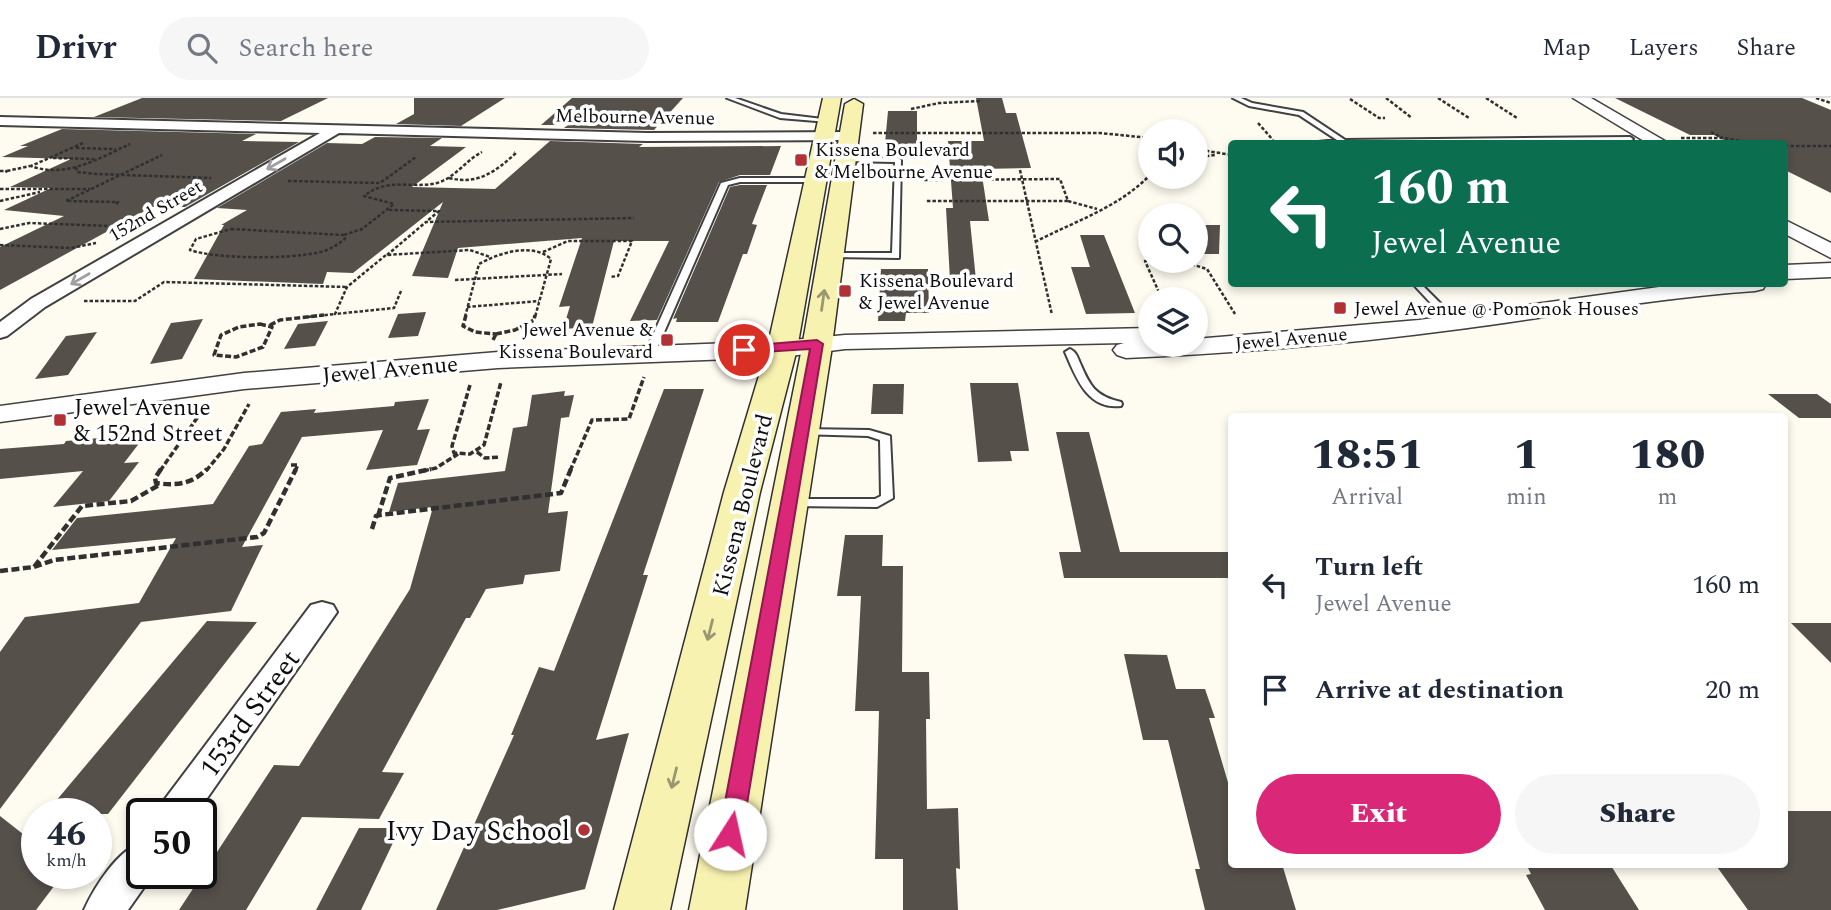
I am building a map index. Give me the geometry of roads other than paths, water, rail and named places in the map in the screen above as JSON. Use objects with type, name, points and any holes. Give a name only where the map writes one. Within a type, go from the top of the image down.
[{"type":"main road","name":"Kissena Boulevard","points":[[717,910],[802,432],[814,180],[832,98]]},
{"type":"main road","name":"Kissena Boulevard","points":[[642,910],[743,492],[805,349],[830,255],[846,160],[858,134],[854,98]]},
{"type":"street","points":[[1575,101],[1665,140]]},
{"type":"street","points":[[1575,101],[1633,140]]},
{"type":"street","name":"Melbourne Avenue","points":[[0,121],[647,136],[826,128],[858,134]]},
{"type":"street","name":"152nd Street","points":[[0,332],[38,303],[335,130]]},
{"type":"street","points":[[1788,211],[1831,234]]},
{"type":"street","points":[[1788,228],[1831,252]]},
{"type":"street","points":[[1788,272],[1831,270]]},
{"type":"street","points":[[1788,282],[1831,281]]},
{"type":"street","name":"Jewel Avenue","points":[[1208,332],[1444,312],[1613,287]]},
{"type":"street","name":"Jewel Avenue","points":[[805,349],[864,355],[1070,352],[1218,345],[1460,322],[1657,292],[1718,287]]},
{"type":"street","name":"Jewel Avenue","points":[[0,414],[161,391],[351,371],[648,363],[805,349],[1138,335]]},
{"type":"street","name":"153rd Street","points":[[187,798],[322,612]]},
{"type":"street","points":[[104,910],[126,880]]},
{"type":"lane","points":[[730,98],[780,116],[826,128]]},
{"type":"lane","points":[[1236,98],[1251,105],[1301,113],[1341,140]]},
{"type":"lane","points":[[830,255],[896,256],[898,160],[846,160]]},
{"type":"lane","points":[[648,363],[725,183],[740,180],[814,180]]},
{"type":"lane","points":[[1420,287],[1444,312]]},
{"type":"lane","points":[[1070,352],[1090,394],[1103,403],[1117,404]]},
{"type":"lane","points":[[789,503],[877,503],[887,498],[886,438],[869,433],[802,432]]},
{"type":"place","name":"Kissena Boulevard & Melbourne Avenue","points":[[801,160]]},
{"type":"place","name":"Kissena Boulevard & Jewel Avenue","points":[[845,291]]},
{"type":"place","name":"Jewel Avenue @ Pomonok Houses","points":[[1340,308]]},
{"type":"place","name":"Jewel Avenue & Kissena Boulevard","points":[[667,340]]},
{"type":"place","name":"Jewel Avenue & 152nd Street","points":[[60,420]]},
{"type":"place","name":"Ivy Day School","points":[[584,830]]}]
